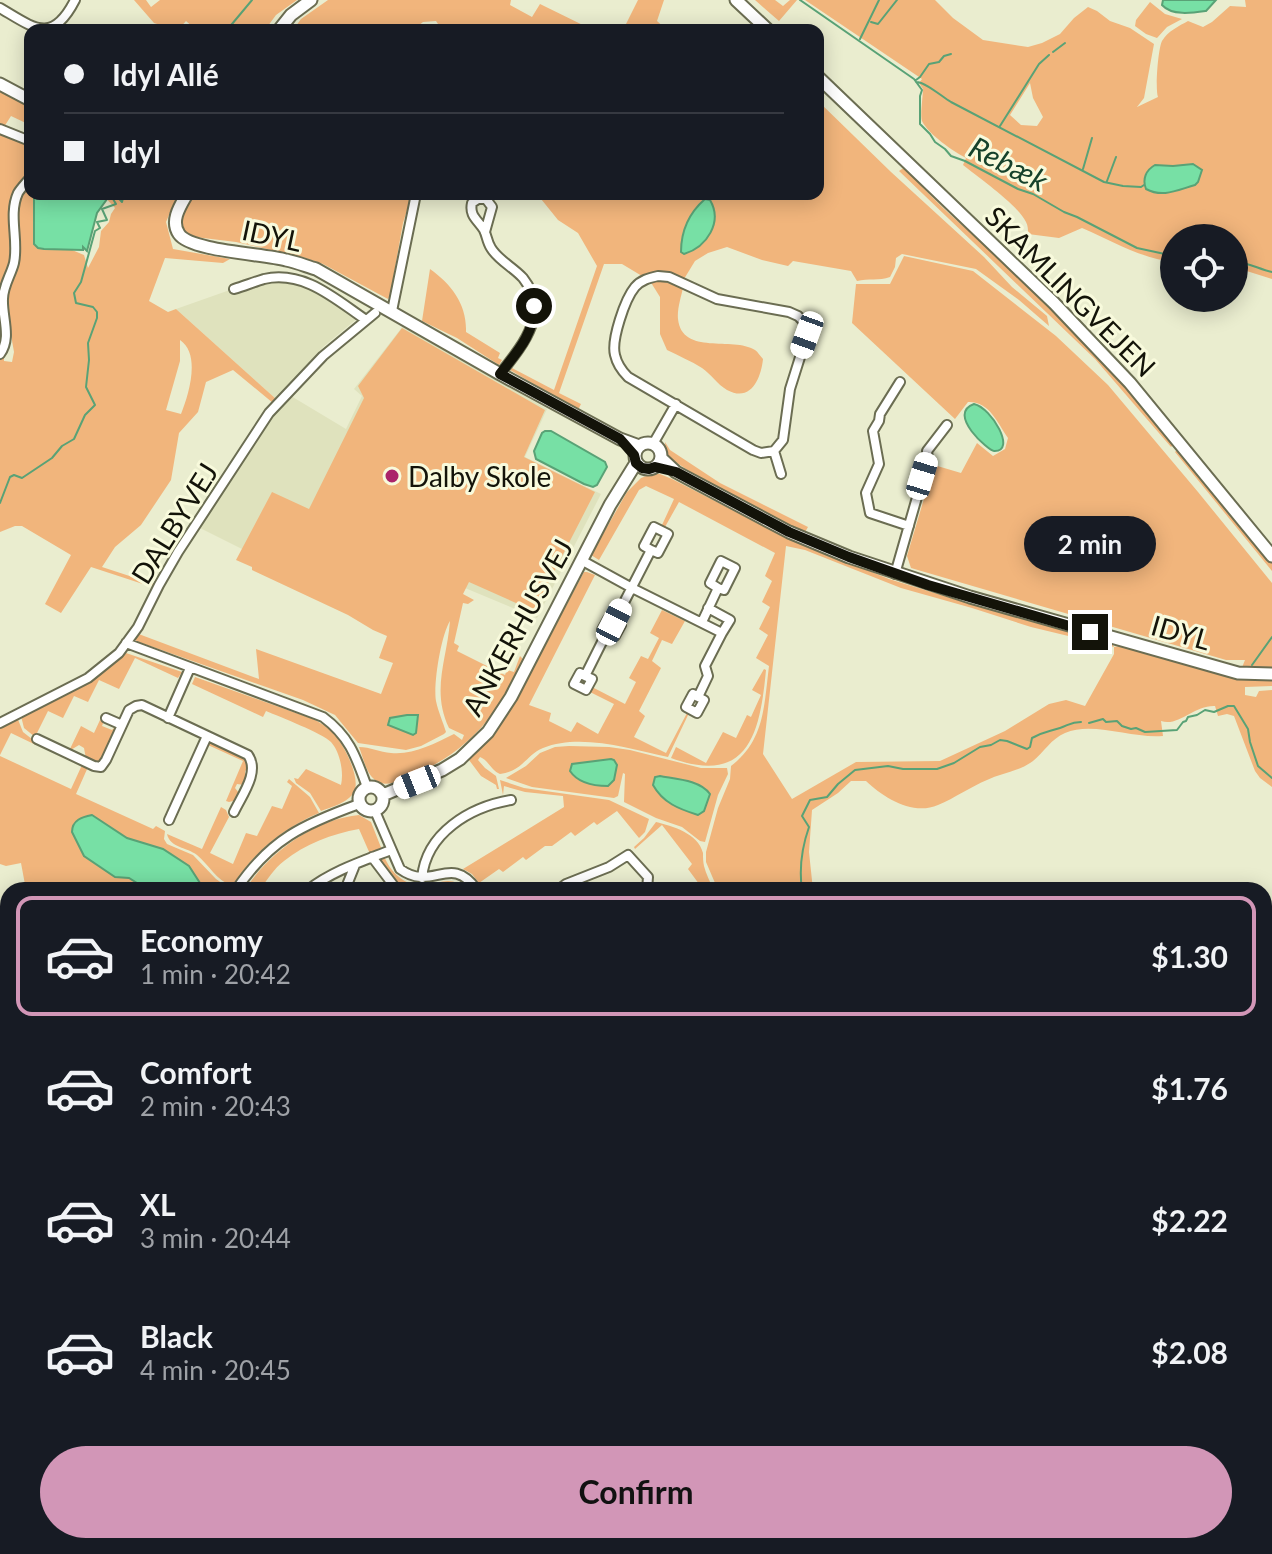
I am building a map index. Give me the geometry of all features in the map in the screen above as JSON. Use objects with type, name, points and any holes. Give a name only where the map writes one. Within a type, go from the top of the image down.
[{"type":"street","points":[[57,24],[69,12],[75,0]]},
{"type":"street","points":[[284,24],[311,0]]},
{"type":"street","points":[[736,0],[762,24]]},
{"type":"street","points":[[0,8],[29,24]]},
{"type":"street","name":"SKAMLINGVEJEN","points":[[824,83],[1054,303],[1130,383],[1272,556]]},
{"type":"street","points":[[0,84],[24,97]]},
{"type":"street","points":[[0,129],[24,139]]},
{"type":"street","points":[[0,354],[6,340],[4,290],[16,255],[14,211],[18,193],[24,186]]},
{"type":"street","name":"IDYL","points":[[184,200],[176,219],[177,230],[183,239],[198,245],[285,259],[316,269],[620,439],[645,460],[676,472],[799,536],[895,574],[985,602],[1238,673],[1272,674]]},
{"type":"street","points":[[392,311],[415,200]]},
{"type":"street","points":[[485,232],[491,248],[524,280],[534,306],[530,331],[500,374]]},
{"type":"street","points":[[669,277],[717,299],[789,312],[805,323],[807,335],[790,389],[783,440],[774,451],[761,453],[753,450],[676,404],[628,377],[618,365],[615,355],[615,337],[628,298],[641,282],[649,278],[669,277]]},
{"type":"street","points":[[234,289],[266,279],[298,279],[318,287],[366,320]]},
{"type":"street","name":"DALBYVEJ","points":[[0,723],[88,678],[119,653],[138,627],[178,552],[269,413],[323,356],[375,313]]},
{"type":"street","points":[[900,382],[873,431],[879,464],[866,493],[870,513],[909,526]]},
{"type":"street","points":[[645,460],[644,444],[653,444],[676,404]]},
{"type":"street","points":[[895,574],[928,459],[927,451],[947,425]]},
{"type":"street","points":[[774,451],[781,474]]},
{"type":"street","name":"ANKERHUSVEJ","points":[[383,795],[442,770],[460,759],[488,732],[511,697],[610,505],[626,480],[645,460]]},
{"type":"street","points":[[585,676],[607,632],[602,630],[608,619],[614,622],[651,550]]},
{"type":"street","points":[[581,560],[722,633]]},
{"type":"street","points":[[702,622],[718,588]]},
{"type":"street","points":[[698,697],[708,676],[705,666],[730,620],[708,608]]},
{"type":"street","points":[[126,643],[323,717],[351,745],[367,787]]},
{"type":"street","points":[[168,718],[190,668]]},
{"type":"street","points":[[37,739],[101,767],[129,710],[142,705],[248,755],[252,773],[234,812]]},
{"type":"street","points":[[106,718],[122,725]]},
{"type":"street","points":[[169,820],[207,736]]},
{"type":"street","points":[[359,804],[360,792],[367,787],[375,787],[383,795],[382,804],[375,811]]},
{"type":"street","points":[[422,878],[423,865],[436,841],[472,811],[506,801],[500,790]]},
{"type":"street","points":[[359,804],[366,810],[375,811]]},
{"type":"street","points":[[242,882],[257,862],[282,839],[302,827],[359,804]]},
{"type":"street","points":[[375,811],[400,869],[408,875],[422,878],[449,872],[471,882]]},
{"type":"street","points":[[320,882],[391,850]]},
{"type":"street","points":[[571,882],[609,867],[628,855],[648,877],[648,882]]},
{"type":"street","points":[[372,857],[391,882]]},
{"type":"street","points":[[349,882],[355,865]]},
{"type":"shaded area","points":[[134,0],[146,0],[151,7],[160,0],[297,0],[276,15],[269,24],[154,23]]},
{"type":"shaded area","points":[[328,0],[511,0],[510,5],[532,17],[540,4],[581,24],[438,24],[436,21],[420,24],[297,24]]},
{"type":"shaded area","points":[[638,0],[664,0],[657,21],[660,24],[626,24]]},
{"type":"shaded area","points":[[755,0],[775,0],[783,6],[790,0],[797,0],[779,21]]},
{"type":"shaded area","points":[[805,0],[935,0],[983,40],[1028,47],[1060,34],[1088,7],[1154,44],[1144,98],[1137,107],[1158,97],[1159,52],[1162,41],[1170,32],[1188,21],[1203,27],[1230,6],[1246,7],[1245,0],[1272,0],[1272,279],[1248,271],[1248,224],[1160,224],[1160,259],[1082,228],[1059,238],[1028,234],[1022,215],[963,165],[966,158],[925,126],[921,118],[923,89],[919,83],[922,79]],"holes":[[[1030,83],[1033,98],[1043,117],[1037,126],[1021,125],[1010,115]]]},
{"type":"shaded area","points":[[1163,0],[1216,0],[1206,11],[1189,13],[1166,8],[1162,5]]},
{"type":"shaded area","points":[[1150,2],[1165,14],[1182,19],[1167,27],[1157,38],[1135,26]]},
{"type":"shaded area","points":[[0,91],[24,103],[24,122],[11,116],[4,127],[24,135],[24,200],[34,200],[33,244],[40,249],[72,250],[84,255],[88,268],[99,247],[101,231],[115,208],[108,200],[175,200],[166,222],[173,249],[230,259],[223,263],[165,258],[149,301],[168,312],[176,309],[276,399],[273,403],[233,370],[206,382],[198,412],[179,433],[171,480],[141,525],[115,547],[102,567],[154,584],[149,586],[91,567],[61,613],[45,604],[71,555],[22,526],[0,532],[0,358],[12,362],[14,352],[8,318],[0,317]],"holes":[[[180,340],[190,355],[191,375],[181,414],[166,410],[180,361]]]},
{"type":"shaded area","points":[[824,107],[1012,287],[1047,316],[1049,326],[976,269],[902,254],[896,258],[890,277],[857,281],[851,271],[793,261],[788,266],[727,247],[695,261],[684,279],[663,273],[642,276],[622,264],[604,264],[559,393],[581,404],[578,410],[510,370],[512,368],[554,390],[597,266],[578,233],[558,220],[542,200],[824,200]]},
{"type":"shaded area","points":[[1193,164],[1202,170],[1195,185],[1164,193],[1146,189],[1146,175],[1155,165]]},
{"type":"shaded area","points":[[905,167],[943,208],[987,245],[1118,375],[1175,443],[1171,447],[1095,359],[899,171]]},
{"type":"shaded area","points":[[34,200],[106,200],[97,213],[87,251],[83,247],[83,250],[44,249],[34,244]]},
{"type":"shaded area","points":[[189,200],[410,200],[388,299],[323,264],[302,257],[236,242],[195,237],[181,229],[180,215]]},
{"type":"shaded area","points":[[704,200],[710,200],[714,208],[714,225],[700,246],[684,254],[681,245],[684,230],[694,210]]},
{"type":"shaded area","points":[[904,256],[973,271],[1056,336],[1108,385],[1272,583],[1272,671],[1241,670],[1245,660],[1226,660],[911,568],[907,556],[934,465],[961,473],[977,443],[993,456],[1005,449],[1008,438],[982,405],[968,402],[955,419],[852,323],[856,284],[890,284]]},
{"type":"shaded area","points":[[430,269],[445,281],[461,304],[466,332],[500,353],[498,358],[502,360],[499,365],[457,338],[422,321]]},
{"type":"shaded area","name":"Dalby Skole","points":[[283,278],[304,283],[359,317],[323,347],[284,390],[346,429],[362,396],[354,389],[403,326],[547,409],[525,457],[601,494],[537,618],[465,588],[242,549],[190,523],[276,399],[176,309],[227,291]]},
{"type":"shaded area","points":[[659,280],[683,288],[678,319],[689,337],[710,343],[746,346],[763,359],[757,381],[748,391],[735,393],[727,390],[702,368],[667,350],[660,334],[660,297],[650,281]]},
{"type":"shaded area","name":"Dalby Skole","points":[[402,328],[545,410],[524,457],[595,492],[534,611],[469,582],[463,594],[474,600],[463,603],[454,643],[459,646],[457,651],[505,675],[507,670],[514,672],[520,656],[523,659],[497,707],[466,743],[422,771],[388,784],[375,780],[369,773],[359,747],[408,752],[454,734],[462,740],[464,735],[449,728],[441,701],[450,621],[441,648],[436,684],[436,701],[446,732],[421,746],[406,750],[358,743],[335,715],[303,700],[136,641],[136,633],[259,679],[256,649],[381,694],[393,663],[379,658],[387,636],[236,560],[272,492],[309,509],[364,398],[358,386]]},
{"type":"shaded area","points":[[974,404],[988,413],[999,429],[1003,438],[1000,449],[994,451],[985,445],[967,423],[967,409]]},
{"type":"shaded area","points":[[545,431],[551,431],[605,462],[607,467],[597,485],[584,484],[536,459],[534,451]]},
{"type":"shaded area","points":[[665,442],[670,450],[720,483],[808,527],[804,534],[698,477],[666,453]]},
{"type":"shaded area","points":[[1175,452],[1183,453],[1272,563],[1272,571]]},
{"type":"shaded area","points":[[660,474],[785,537],[889,579],[1112,643],[1114,647],[1124,645],[1272,678],[1272,686],[1245,687],[1245,695],[1256,697],[1259,691],[1272,690],[1272,787],[1255,771],[1234,716],[1218,716],[1215,706],[1207,707],[1174,721],[1161,721],[1163,736],[1100,729],[1065,733],[1028,764],[928,808],[899,804],[866,781],[851,781],[812,810],[809,852],[812,882],[715,882],[706,862],[706,852],[718,808],[730,779],[731,766],[751,745],[764,708],[769,666],[756,658],[768,635],[759,629],[770,607],[762,602],[772,581],[765,576],[775,553],[679,502],[665,527],[662,525],[674,499],[646,486],[639,490],[599,560],[591,555],[627,492],[641,478]],"holes":[[[786,546],[805,550],[901,588],[1031,627],[1114,647],[1114,654],[1085,706],[1066,700],[1049,704],[1005,731],[940,761],[856,762],[792,799],[763,754]]]},
{"type":"shaded area","points":[[584,572],[595,575],[529,705],[551,713],[549,721],[571,732],[577,722],[598,734],[614,704],[590,692],[592,687],[625,704],[636,682],[629,678],[641,656],[648,659],[659,638],[650,633],[662,610],[685,621],[672,644],[662,640],[652,661],[661,668],[639,711],[645,716],[634,737],[666,753],[689,713],[668,757],[606,744],[573,742],[543,748],[514,770],[500,774],[480,757],[478,760],[496,776],[497,789],[496,785],[481,776],[469,760],[497,731],[510,711]]},
{"type":"shaded area","points":[[126,653],[182,672],[178,678],[135,658],[119,689],[99,680],[88,702],[74,696],[63,718],[48,711],[35,737],[24,728],[21,716],[76,689]]},
{"type":"shaded area","points":[[764,669],[759,715],[754,733],[745,748],[733,759],[717,765],[697,765],[671,758],[676,747],[706,763],[723,732],[736,738],[747,715],[751,717],[761,695],[752,690]]},
{"type":"shaded area","points":[[195,677],[313,719],[327,728],[338,739],[351,763],[356,786],[354,792],[348,799],[321,811],[310,793],[294,778],[298,779],[306,769],[341,785],[339,757],[331,742],[266,711],[263,717],[192,684]]},
{"type":"shaded area","points":[[418,715],[416,733],[413,735],[388,725],[390,718]]},
{"type":"shaded area","points":[[17,717],[23,732],[37,743],[11,733],[0,755],[0,727]]},
{"type":"shaded area","points":[[100,720],[104,721],[102,726],[112,730],[117,728],[102,761],[95,763],[86,759],[84,748],[79,745],[69,751],[81,726],[94,733]]},
{"type":"shaded area","points":[[212,742],[245,757],[247,778],[244,785],[237,784],[235,788],[239,793],[237,800],[226,801],[243,761],[208,745]]},
{"type":"shaded area","points":[[569,746],[609,747],[701,768],[727,768],[728,774],[718,795],[705,842],[682,827],[624,802],[623,773],[618,796],[614,798],[532,787],[506,778],[540,753]]},
{"type":"shaded area","points":[[0,756],[71,789],[82,765],[88,767],[76,794],[153,829],[156,826],[165,831],[167,844],[193,855],[220,882],[25,882],[21,863],[0,864]]},
{"type":"shaded area","points":[[611,759],[617,765],[614,780],[608,786],[587,783],[570,771],[572,764]]},
{"type":"shaded area","points":[[655,777],[687,781],[706,789],[710,794],[704,811],[698,815],[667,801],[653,785]]},
{"type":"shaded area","points":[[289,779],[310,797],[319,813],[293,826],[270,843],[235,882],[225,882],[197,855],[169,839],[167,834],[202,849],[221,807],[229,817],[210,853],[233,864],[246,833],[257,836],[272,806],[282,809],[292,786],[287,782]]},
{"type":"shaded area","points":[[500,780],[524,788],[609,800],[649,819],[645,832],[639,838],[617,811],[597,825],[594,822],[575,836],[571,832],[552,846],[545,846],[526,860],[523,857],[503,872],[499,869],[478,882],[463,869],[564,807],[563,796],[525,792],[504,786],[503,795]]},
{"type":"shaded area","points":[[92,815],[127,838],[163,849],[189,866],[199,882],[135,882],[115,877],[84,856],[72,832],[81,818]]},
{"type":"shaded area","points":[[359,815],[371,822],[382,850],[370,854],[359,829],[319,840],[292,855],[265,882],[251,882],[266,863],[294,840],[342,818]]},
{"type":"shaded area","points":[[656,822],[690,835],[700,846],[711,882],[698,882],[688,869],[692,864],[662,825],[635,849]]},
{"type":"shaded area","points":[[384,856],[391,869],[407,882],[394,882],[378,859]]},
{"type":"waterway","points":[[232,24],[252,0]]},
{"type":"waterway","name":"Rebæk","points":[[800,0],[914,79],[922,90],[920,124],[951,156],[1137,248],[1160,253]]},
{"type":"waterway","points":[[860,39],[879,0]]},
{"type":"waterway","points":[[871,22],[878,24],[897,0]]},
{"type":"waterway","points":[[1053,52],[1065,43]]},
{"type":"waterway","points":[[916,80],[929,64],[951,54]]},
{"type":"waterway","points":[[1000,126],[1039,64],[1049,55]]},
{"type":"waterway","points":[[916,82],[1104,182],[1123,186],[1144,185]]},
{"type":"waterway","points":[[1083,169],[1092,138]]},
{"type":"waterway","points":[[1107,181],[1116,157]]},
{"type":"waterway","points":[[0,503],[10,477],[22,478],[52,458],[62,446],[74,439],[85,415],[95,405],[86,387],[88,343],[97,312],[93,307],[76,303],[74,293],[81,282],[95,231],[100,228],[97,222],[107,220],[102,209],[116,204],[114,200]]},
{"type":"waterway","points":[[120,200],[122,200]]},
{"type":"waterway","name":"Rebæk","points":[[1248,264],[1272,272]]},
{"type":"waterway","name":"Rebæk","points":[[1252,665],[1272,637]]},
{"type":"waterway","points":[[1089,723],[1103,719],[1145,732],[1177,730],[1188,717],[1205,710],[1214,712],[1234,706],[1248,729],[1258,766],[1272,778]]},
{"type":"waterway","points":[[802,882],[802,858],[809,827],[802,816],[810,800],[827,797],[855,770],[888,766],[937,769],[1000,740],[1027,749],[1032,738],[1081,722]]},
{"type":"place","name":"Dalby Skole","points":[[392,476]]},
{"type":"route","points":[[534,306],[530,331],[500,374],[620,439],[642,468],[655,467],[676,472],[789,532],[895,574],[1090,632]]}]
